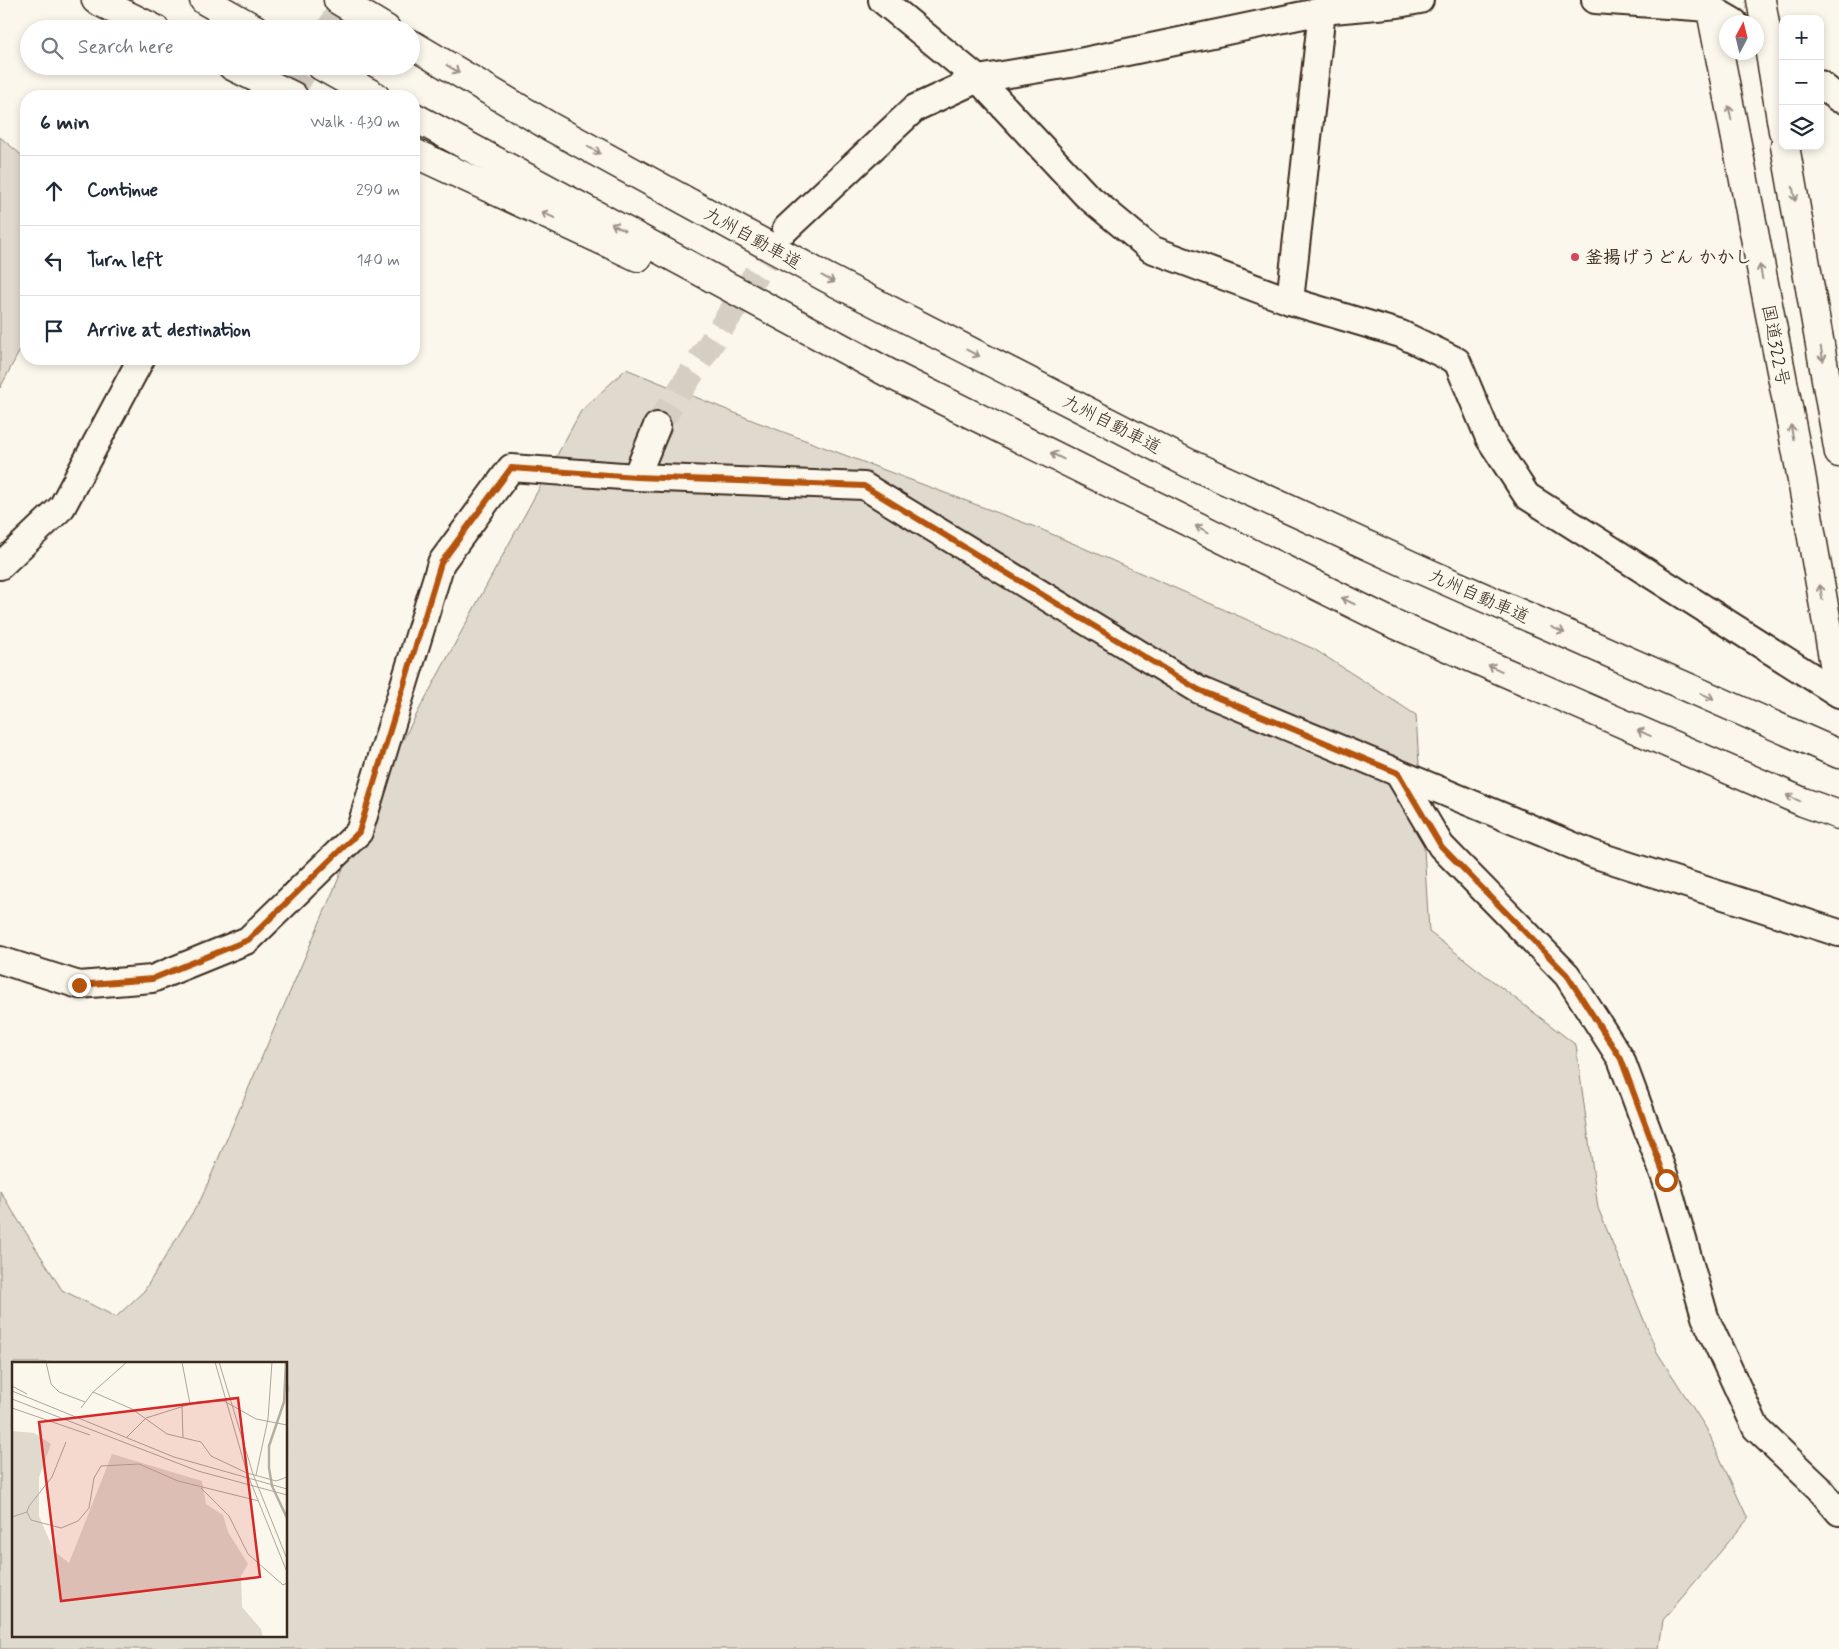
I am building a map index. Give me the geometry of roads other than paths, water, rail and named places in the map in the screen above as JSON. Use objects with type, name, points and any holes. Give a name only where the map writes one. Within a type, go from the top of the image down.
[{"type":"highway","points":[[96,0],[137,20]]},
{"type":"highway","points":[[204,0],[238,20]]},
{"type":"highway","points":[[338,0],[371,20]]},
{"type":"highway","points":[[1760,0],[1779,106]]},
{"type":"highway","name":"国道322号","points":[[1709,4],[1800,469],[1839,693]]},
{"type":"highway","name":"九州自動車道","points":[[420,49],[549,126],[827,278],[1190,464],[1418,568],[1839,754]]},
{"type":"highway","points":[[250,75],[281,90]]},
{"type":"highway","points":[[337,75],[364,90]]},
{"type":"highway","points":[[420,120],[894,376]]},
{"type":"highway","points":[[1786,150],[1839,453]]},
{"type":"highway","points":[[420,156],[894,376],[1392,623],[1784,794],[1839,815]]},
{"type":"street","points":[[882,0],[978,79],[1086,195],[1151,250],[1290,301],[1401,334],[1457,361],[1488,438],[1526,496],[1839,693]]},
{"type":"street","points":[[1595,0],[1709,4],[1724,15]]},
{"type":"street","points":[[786,229],[915,108],[978,79],[1070,64],[1322,11],[1405,1]]},
{"type":"street","points":[[1290,301],[1322,11]]},
{"type":"street","points":[[1824,87],[1839,99]]},
{"type":"street","points":[[0,566],[62,507],[138,365]]},
{"type":"street","points":[[636,477],[657,426]]},
{"type":"street","points":[[0,960],[79,985],[152,979],[248,940],[359,832],[441,563],[511,468],[636,477],[864,486],[1199,690],[1593,854],[1839,933]]},
{"type":"street","points":[[1398,773],[1441,846],[1567,975],[1621,1059],[1666,1180],[1705,1317],[1756,1428],[1819,1488],[1839,1512]]},
{"type":"tunnel","points":[[334,20],[346,0]]},
{"type":"tunnel","points":[[293,90],[302,75]]},
{"type":"tunnel","points":[[657,426],[785,230]]},
{"type":"place","name":"釜揚げうどん かかし","points":[[1575,257]]}]
